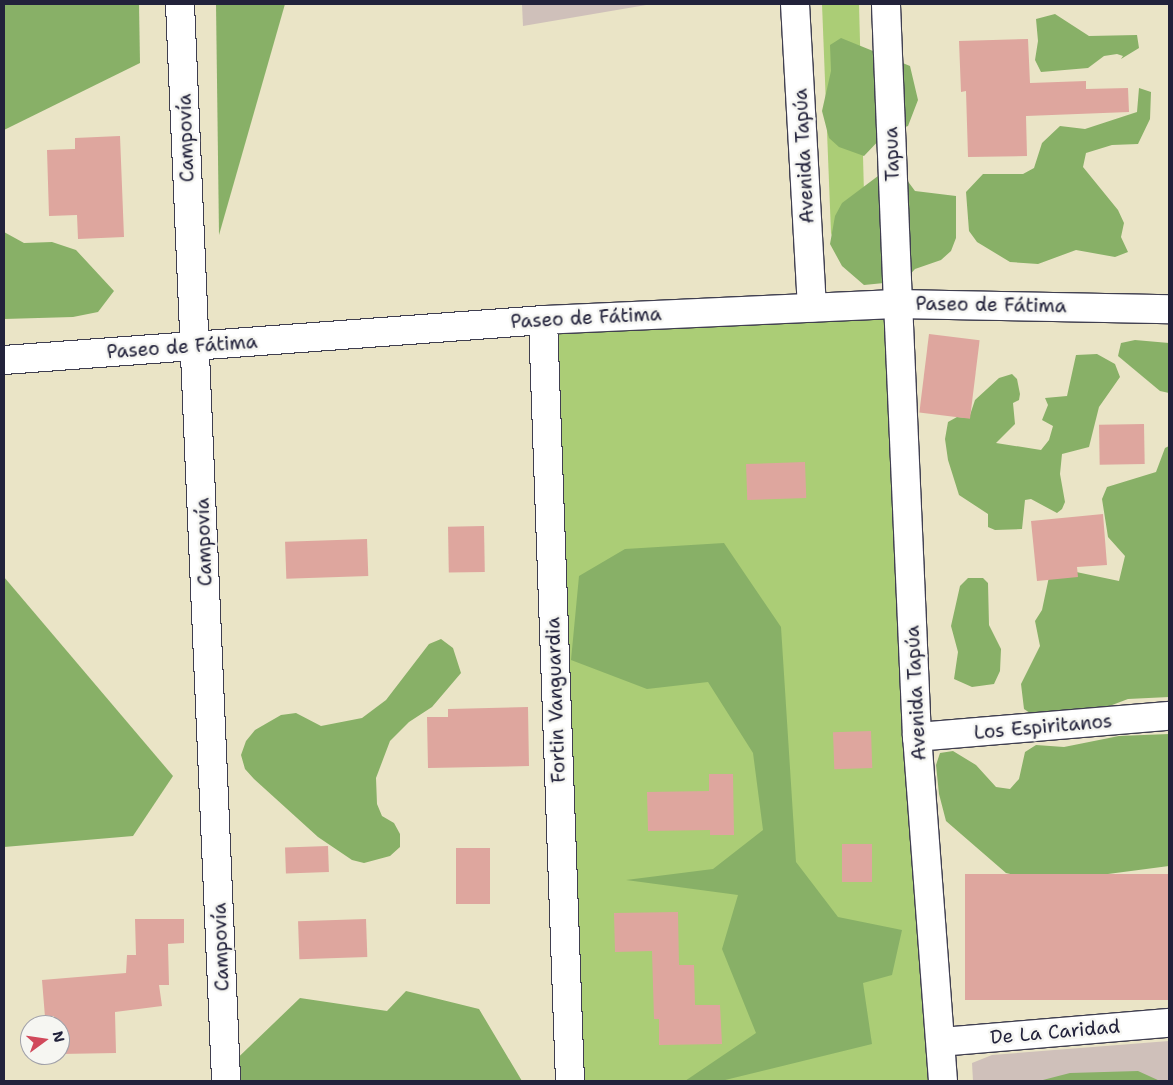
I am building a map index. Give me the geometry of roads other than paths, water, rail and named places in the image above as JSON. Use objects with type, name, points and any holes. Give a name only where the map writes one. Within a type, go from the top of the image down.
[{"type":"street","name":"Campovía","points":[[180,4],[226,1081]]},
{"type":"street","name":"Avenida Tapúa","points":[[795,4],[812,308]]},
{"type":"street","name":"Tapua","points":[[886,4],[898,304]]},
{"type":"street","name":"Paseo de Fátima","points":[[4,360],[543,320],[898,304],[1169,309]]},
{"type":"street","name":"Avenida Tapúa","points":[[898,304],[918,737],[943,1081]]},
{"type":"street","name":"Fortin Vanguardia","points":[[543,320],[570,1081]]},
{"type":"street","name":"Los Espiritanos","points":[[918,737],[1169,716]]},
{"type":"street","name":"De La Caridad","points":[[941,1042],[1169,1023]]}]
